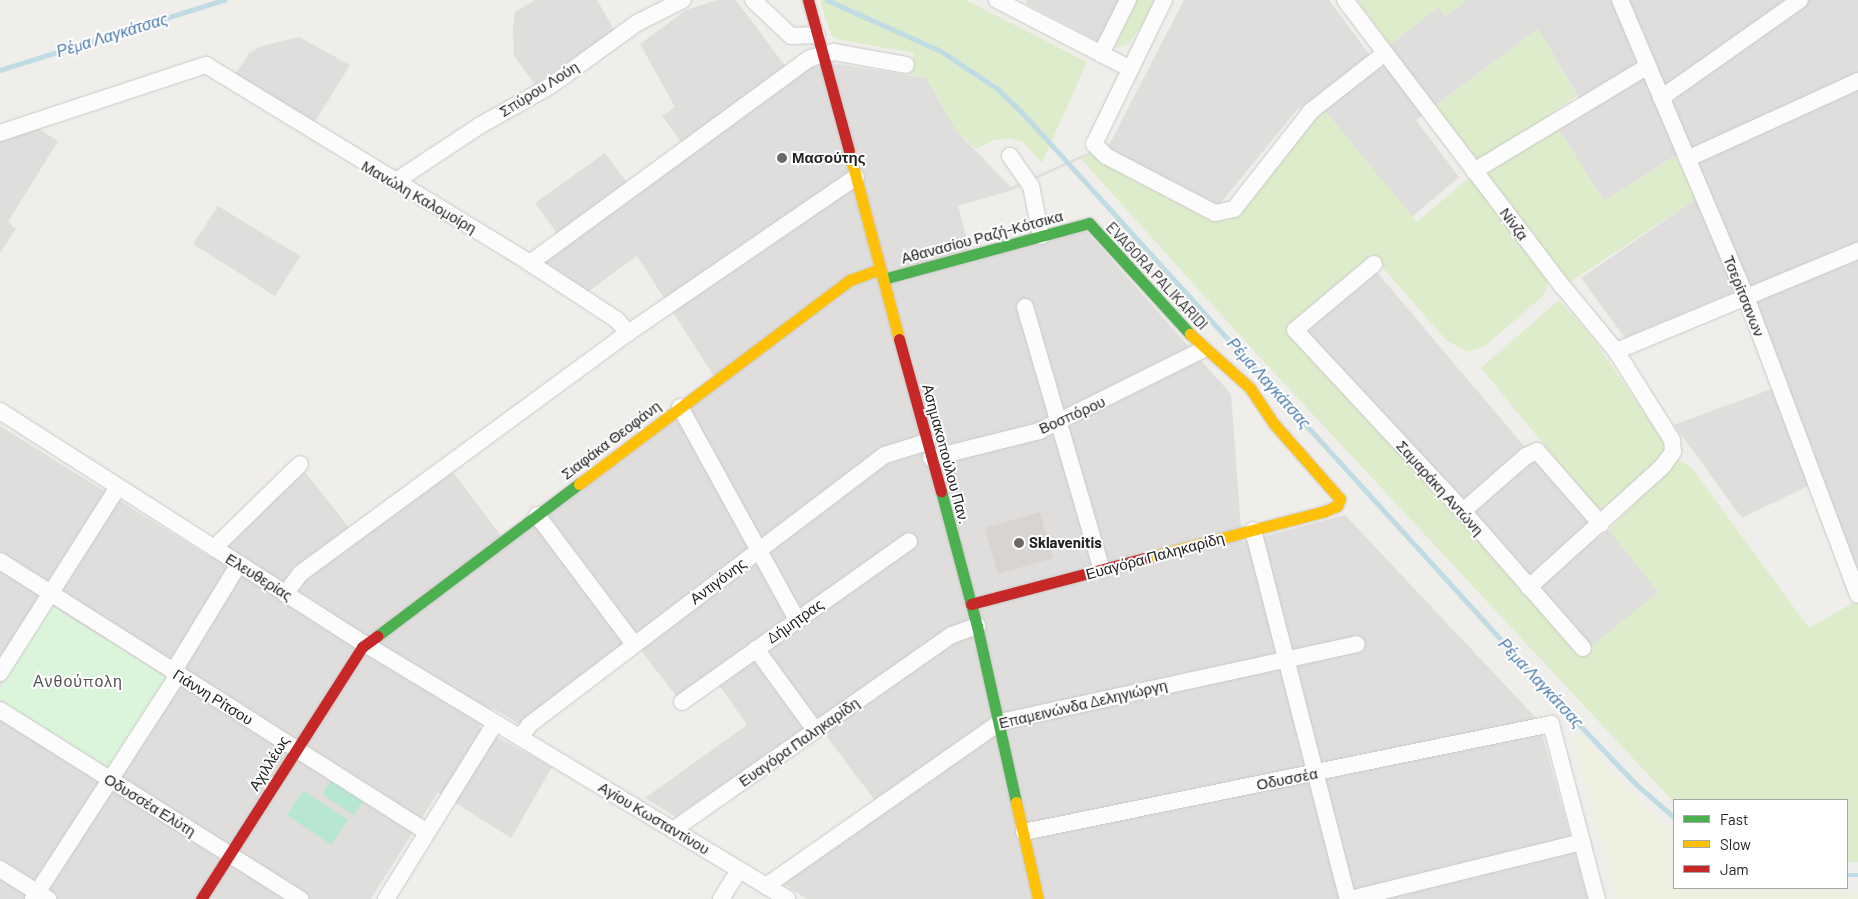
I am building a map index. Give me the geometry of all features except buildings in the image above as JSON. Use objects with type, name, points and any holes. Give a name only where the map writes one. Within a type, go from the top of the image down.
[{"type":"street","name":"Σπύρου Λούη","points":[[396,181],[495,116],[550,86],[637,23],[683,0]]},
{"type":"street","points":[[754,0],[791,36],[815,28]]},
{"type":"street","name":"Ασημακοπούλου Παν.","points":[[808,0],[977,626],[1000,722],[1038,899]]},
{"type":"street","points":[[997,0],[1018,5],[1101,54],[1129,68]]},
{"type":"street","points":[[1101,54],[1128,0]]},
{"type":"street","points":[[1164,0],[1094,140],[1106,156],[1210,212],[1227,213],[1311,111],[1385,53]]},
{"type":"street","name":"Νίνζα","points":[[1345,0],[1474,171],[1616,351],[1666,429],[1673,452],[1663,466],[1601,524]]},
{"type":"street","name":"Τσερίτσανων","points":[[1620,0],[1746,297],[1857,595]]},
{"type":"street","points":[[1661,98],[1797,1]]},
{"type":"street","points":[[530,263],[802,63],[822,53],[840,52],[906,65]]},
{"type":"street","name":"Μανώλη Καλομοίρη","points":[[0,134],[206,65],[367,167],[396,181],[530,263],[617,320],[628,333]]},
{"type":"street","points":[[1474,171],[1648,66]]},
{"type":"street","points":[[1687,159],[1858,81]]},
{"type":"street","points":[[1010,156],[1031,186],[1041,236]]},
{"type":"street","points":[[286,594],[301,573],[628,333],[856,177]]},
{"type":"street","name":"Αθανασίου Ραζή-Κότσικα","points":[[882,274],[1089,223]]},
{"type":"street","name":"EVAGORA PALIKARIDI","points":[[1089,223],[1204,349]]},
{"type":"street","points":[[1616,351],[1858,251]]},
{"type":"street","name":"Σαμαράκη Αντώνη","points":[[1374,264],[1295,330],[1462,511],[1583,648]]},
{"type":"street","name":"Σιαφάκα Θεοφάνη","points":[[365,644],[850,280],[882,274]]},
{"type":"street","points":[[1025,307],[1102,570]]},
{"type":"street","name":"Βοσπόρου","points":[[929,450],[1023,436],[1060,422],[1204,349]]},
{"type":"street","name":"Ευαγόρα Παληκαρίδη","points":[[971,604],[1332,508],[1340,499],[1274,424],[1250,388],[1204,349]]},
{"type":"street","points":[[680,407],[797,620]]},
{"type":"street","name":"Ελευθερίας","points":[[0,411],[365,644],[521,738]]},
{"type":"street","name":"Αντιγόνης","points":[[521,738],[529,726],[634,644],[885,456],[929,450]]},
{"type":"street","points":[[1462,511],[1526,456],[1537,451],[1601,524],[1529,587]]},
{"type":"street","points":[[214,548],[300,464]]},
{"type":"street","points":[[0,673],[118,487]]},
{"type":"street","points":[[537,515],[634,644]]},
{"type":"street","points":[[1253,530],[1349,899],[1582,842],[1597,899]]},
{"type":"street","name":"Δήμητρας","points":[[682,702],[908,540]]},
{"type":"street","name":"Γιάννη Ρίτσου","points":[[0,561],[427,832]]},
{"type":"street","points":[[0,869],[39,897],[239,564]]},
{"type":"street","name":"Ευαγόρα Παληκαρίδη","points":[[673,830],[952,635],[977,626]]},
{"type":"street","name":"Αχιλλέως","points":[[200,899],[295,749],[365,644]]},
{"type":"street","name":"Επαμεινώνδα Δεληγιώργη","points":[[766,886],[1000,722],[1356,644]]},
{"type":"street","points":[[756,649],[815,730]]},
{"type":"street","name":"Οδυσσέα Ελύτη","points":[[0,710],[300,899]]},
{"type":"street","points":[[386,899],[495,723]]},
{"type":"street","name":"Οδυσσέα","points":[[1024,832],[1551,724],[1582,842]]},
{"type":"street","name":"Αγίου Κωσταντίνου","points":[[521,738],[787,899]]},
{"type":"street","points":[[720,899],[739,870]]},
{"type":"shaded area","points":[[535,0],[597,0],[615,31],[535,84],[514,56],[513,29],[515,12]]},
{"type":"shaded area","points":[[717,0],[736,0],[794,78],[810,67],[839,64],[926,78],[958,133],[1011,187],[1110,143],[1184,0],[1329,0],[1372,58],[1438,7],[1445,16],[1467,0],[1858,0],[1858,585],[1820,480],[1742,518],[1674,425],[1785,384],[1749,286],[1625,338],[1581,278],[1709,190],[1691,146],[1604,201],[1558,128],[1586,110],[1538,29],[1416,120],[1459,177],[1412,217],[1314,98],[1296,111],[1219,205],[1106,147],[1012,190],[958,206],[973,261],[1086,231],[1231,394],[1242,542],[1345,515],[1538,720],[1588,899],[807,899],[782,883],[882,810],[815,721],[676,817],[645,798],[747,725],[711,674],[677,697],[639,648],[521,725],[492,708],[479,727],[552,767],[511,838],[438,792],[371,899],[0,899],[0,426],[210,557],[305,472],[359,540],[453,472],[508,545],[720,386],[637,256],[585,294],[537,263],[564,243],[535,203],[605,153],[634,192],[689,152],[662,116],[675,107],[640,44],[686,10]]},
{"type":"shaded area","points":[[1027,0],[1122,0],[1101,43],[1025,3]]},
{"type":"shaded area","points":[[299,37],[350,65],[313,125],[233,78],[249,53],[262,46]]},
{"type":"shaded area","points":[[37,128],[58,141],[8,222],[16,229],[0,253],[0,141]]},
{"type":"shaded area","points":[[218,206],[300,256],[275,296],[193,244]]},
{"type":"shaded area","points":[[1375,270],[1600,536],[1609,530],[1659,592],[1591,647],[1301,330]]},
{"type":"green space","points":[[820,0],[966,0],[1087,62],[1042,163],[1023,142],[1010,138],[994,140],[976,149],[958,133],[926,78],[908,74],[914,53],[836,39],[831,35]]},
{"type":"green space","points":[[1133,0],[1159,0],[1129,44],[1115,48]]},
{"type":"green space","points":[[1357,0],[1467,0],[1445,16],[1438,7],[1390,45]]},
{"type":"green space","points":[[1538,29],[1577,96],[1549,114],[1604,201],[1676,156],[1696,199],[1567,284],[1434,107]]},
{"type":"green space","points":[[1323,108],[1417,222],[1471,176],[1549,280],[1544,295],[1485,346],[1468,352],[1447,341],[1370,253],[1365,263],[1288,329],[1479,538],[1579,656],[1658,592],[1609,530],[1677,459],[1691,467],[1809,628],[1858,600],[1858,862],[1848,862],[1848,799],[1673,800],[1670,798],[1253,350],[1081,159],[1091,154],[1213,219],[1226,221],[1235,217]]},
{"type":"green space","points":[[1559,300],[1592,337],[1667,447],[1666,455],[1602,515],[1481,368]]},
{"type":"green space","points":[[52,606],[169,679],[111,770],[0,700],[0,688]]},
{"type":"green space","points":[[1582,735],[1611,772],[1673,832],[1673,889],[1820,889],[1858,894],[1858,899],[1618,899],[1572,738]]},
{"type":"green space","points":[[332,779],[364,799],[354,815],[322,794]]},
{"type":"green space","points":[[303,790],[348,820],[331,845],[287,815]]},
{"type":"waterway","name":"Ρέμα Λαγκάτσας","points":[[0,70],[224,0]]},
{"type":"waterway","name":"Ρέμα Λαγκάτσας","points":[[827,0],[941,51],[998,89],[1021,111],[1556,700],[1636,784],[1673,816]]},
{"type":"waterway","name":"Ρέμα Λαγκάτσας","points":[[1848,875],[1858,875]]},
{"type":"traffic: fast","points":[[883,279],[1089,223],[1190,334]]},
{"type":"traffic: fast","points":[[377,636],[579,484]]},
{"type":"traffic: fast","points":[[941,491],[977,626],[1016,802]]},
{"type":"traffic: slow","points":[[849,151],[899,339]]},
{"type":"traffic: slow","points":[[579,484],[850,280],[880,269]]},
{"type":"traffic: slow","points":[[1145,558],[1325,511],[1337,506],[1340,499],[1274,424],[1250,388],[1190,334]]},
{"type":"traffic: slow","points":[[1016,802],[1038,899]]},
{"type":"traffic: jam","points":[[808,0],[849,151]]},
{"type":"traffic: jam","points":[[899,339],[941,491]]},
{"type":"traffic: jam","points":[[971,604],[1145,558]]},
{"type":"traffic: jam","points":[[201,899],[362,647],[377,636]]},
{"type":"place","name":"Μασούτης","points":[[782,158]]},
{"type":"place","name":"Sklavenitis","points":[[1019,543]]},
{"type":"district","name":"Ανθούπολη","points":[[78,681]]}]
